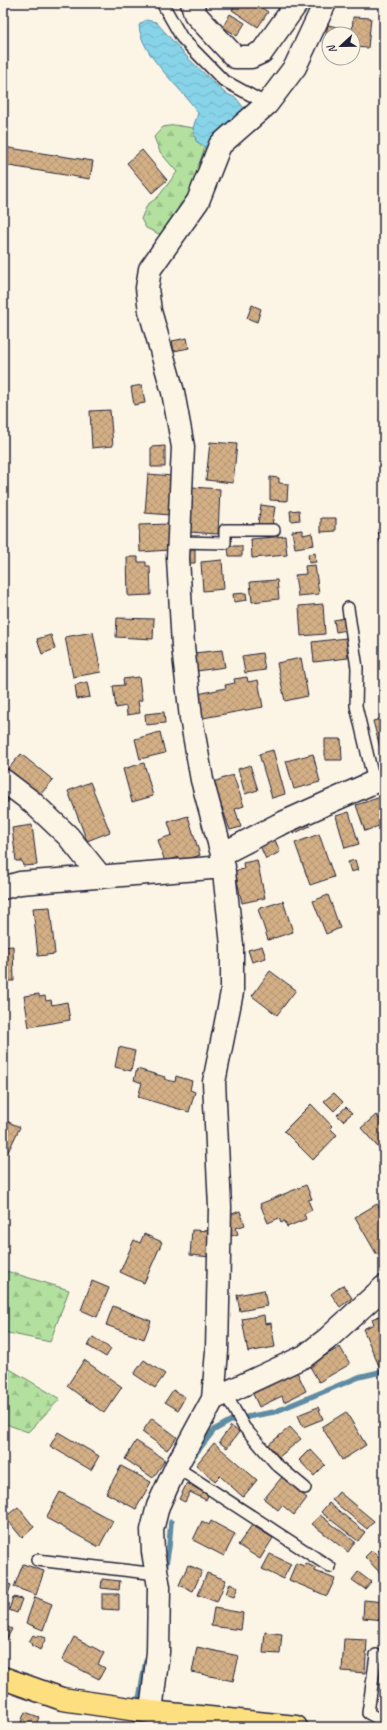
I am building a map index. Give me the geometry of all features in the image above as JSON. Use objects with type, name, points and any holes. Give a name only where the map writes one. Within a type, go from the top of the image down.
[{"type":"main road","points":[[3,1678],[62,1699],[151,1712],[296,1727]]},
{"type":"street","points":[[192,3],[195,14],[235,57],[251,57],[262,52],[297,3]]},
{"type":"street","points":[[151,1712],[158,1652],[159,1587],[152,1530],[158,1506],[176,1467],[219,1396],[217,1351],[220,1207],[214,1082],[232,992],[232,945],[223,860],[202,780],[191,718],[183,646],[178,558],[183,447],[173,392],[150,311],[147,288],[150,269],[198,201],[220,146],[267,104],[295,67],[325,3]]},
{"type":"street","points":[[3,780],[32,802],[68,836],[100,877]]},
{"type":"street","points":[[3,888],[20,883],[100,877],[223,860],[278,825],[379,781]]},
{"type":"street","points":[[219,1396],[305,1356],[327,1339],[384,1288]]},
{"type":"lane","points":[[162,3],[182,38],[223,80],[267,104]]},
{"type":"lane","points":[[179,542],[225,543],[225,530],[274,530]]},
{"type":"lane","points":[[348,608],[357,668],[356,706],[379,781]]},
{"type":"lane","points":[[219,1396],[276,1464],[305,1488]]},
{"type":"lane","points":[[176,1467],[330,1567]]},
{"type":"lane","points":[[38,1560],[157,1574]]},
{"type":"lane","points":[[376,1656],[368,1713],[384,1722]]},
{"type":"green space","points":[[175,125],[193,128],[196,141],[205,147],[199,164],[194,188],[170,229],[159,234],[146,228],[141,219],[147,205],[158,197],[177,172],[160,152],[154,137],[163,127]]},
{"type":"green space","points":[[3,1270],[69,1290],[50,1342],[3,1332]]},
{"type":"green space","points":[[3,1365],[60,1399],[28,1432],[3,1423]]},
{"type":"water","points":[[146,20],[156,22],[189,59],[225,93],[236,98],[244,108],[241,116],[205,147],[196,141],[193,128],[198,113],[154,60],[141,37],[139,25]]},
{"type":"building","points":[[236,3],[255,3],[268,12],[258,27],[232,10]]},
{"type":"building","points":[[230,14],[245,23],[237,36],[223,27]]},
{"type":"building","points":[[353,17],[371,18],[368,48],[361,48],[361,26],[352,26]]},
{"type":"building","points":[[3,147],[93,161],[90,179],[3,165]]},
{"type":"building","points":[[142,150],[167,180],[152,193],[127,163]]},
{"type":"building","points":[[252,305],[261,309],[257,322],[247,318]]},
{"type":"building","points":[[187,338],[189,348],[174,351],[172,341]]},
{"type":"building","points":[[142,385],[145,403],[134,405],[131,387]]},
{"type":"building","points":[[110,410],[113,446],[92,448],[90,411]]},
{"type":"building","points":[[210,442],[237,444],[233,483],[206,480]]},
{"type":"building","points":[[165,446],[165,467],[151,467],[151,447]]},
{"type":"building","points":[[148,474],[173,476],[170,515],[145,513]]},
{"type":"building","points":[[270,477],[279,478],[279,483],[288,484],[287,501],[270,500]]},
{"type":"building","points":[[192,487],[220,489],[218,534],[189,532]]},
{"type":"building","points":[[261,505],[275,507],[272,526],[258,524]]},
{"type":"building","points":[[299,510],[300,520],[291,521],[290,511]]},
{"type":"building","points":[[321,518],[336,518],[336,531],[321,532]]},
{"type":"building","points":[[169,524],[170,550],[140,552],[139,525]]},
{"type":"building","points":[[384,528],[384,541],[380,542],[378,529]]},
{"type":"building","points":[[303,530],[303,535],[312,533],[314,545],[295,548],[292,531]]},
{"type":"building","points":[[285,536],[287,555],[252,558],[251,539]]},
{"type":"building","points":[[228,546],[242,546],[242,556],[229,556]]},
{"type":"building","points":[[187,549],[195,549],[195,563],[187,563]]},
{"type":"building","points":[[315,553],[316,562],[309,563],[308,554]]},
{"type":"building","points":[[127,557],[138,557],[138,562],[146,562],[146,566],[150,566],[151,595],[128,596]]},
{"type":"building","points":[[222,560],[224,589],[203,591],[201,562]]},
{"type":"building","points":[[315,565],[319,594],[298,596],[295,575],[306,574],[305,566]]},
{"type":"building","points":[[277,580],[279,599],[252,602],[250,582]]},
{"type":"building","points":[[246,593],[247,600],[234,602],[233,594]]},
{"type":"building","points":[[323,604],[325,634],[301,636],[299,606]]},
{"type":"building","points":[[117,618],[154,619],[153,639],[116,637]]},
{"type":"building","points":[[345,618],[347,630],[336,632],[334,620]]},
{"type":"building","points":[[93,632],[101,672],[73,677],[65,637]]},
{"type":"building","points":[[51,635],[55,649],[42,654],[37,639]]},
{"type":"building","points":[[346,638],[348,658],[314,662],[312,642]]},
{"type":"building","points":[[222,650],[225,667],[197,671],[194,653]]},
{"type":"building","points":[[262,653],[265,670],[245,673],[242,656]]},
{"type":"building","points":[[301,658],[308,696],[285,701],[277,663]]},
{"type":"building","points":[[139,677],[142,700],[138,701],[140,713],[127,715],[126,706],[116,708],[113,686],[124,685],[123,679]]},
{"type":"building","points":[[247,677],[248,682],[258,680],[263,707],[203,718],[198,694],[226,688],[225,685],[235,683],[234,679]]},
{"type":"building","points":[[87,682],[90,697],[77,699],[75,685]]},
{"type":"building","points":[[164,712],[165,723],[146,725],[145,714]]},
{"type":"building","points":[[384,718],[384,763],[373,721]]},
{"type":"building","points":[[160,732],[165,753],[140,759],[135,739]]},
{"type":"building","points":[[325,739],[341,739],[342,760],[325,760]]},
{"type":"building","points":[[273,750],[285,794],[272,798],[259,754]]},
{"type":"building","points":[[21,754],[53,780],[40,795],[8,769]]},
{"type":"building","points":[[313,754],[320,782],[294,789],[286,761]]},
{"type":"building","points":[[144,763],[153,796],[132,802],[123,769]]},
{"type":"building","points":[[250,765],[258,790],[245,794],[238,769]]},
{"type":"building","points":[[233,775],[244,806],[235,809],[241,827],[230,830],[213,782]]},
{"type":"building","points":[[90,782],[110,832],[87,841],[68,791]]},
{"type":"building","points":[[3,792],[9,801],[3,805]]},
{"type":"building","points":[[384,796],[384,824],[365,831],[356,805]]},
{"type":"building","points":[[349,812],[359,844],[345,848],[336,816]]},
{"type":"building","points":[[188,816],[200,855],[180,862],[179,857],[165,862],[158,840],[172,835],[168,822]]},
{"type":"building","points":[[307,820],[310,826],[293,834],[290,828]]},
{"type":"building","points":[[32,825],[37,865],[23,866],[22,861],[16,861],[12,828]]},
{"type":"building","points":[[319,834],[334,877],[310,885],[295,843]]},
{"type":"building","points":[[275,840],[280,852],[266,859],[260,846]]},
{"type":"building","points":[[257,860],[265,898],[242,903],[235,871],[244,869],[243,863]]},
{"type":"building","points":[[355,860],[358,870],[351,872],[348,862]]},
{"type":"building","points":[[328,895],[340,928],[326,934],[313,901]]},
{"type":"building","points":[[283,901],[293,932],[268,940],[258,909]]},
{"type":"building","points":[[50,907],[55,954],[38,956],[33,908]]},
{"type":"building","points":[[13,946],[14,981],[3,981],[3,947]]},
{"type":"building","points":[[262,946],[266,958],[252,962],[248,950]]},
{"type":"building","points":[[270,971],[296,990],[277,1015],[252,996]]},
{"type":"building","points":[[39,994],[39,997],[45,996],[46,1001],[51,1000],[52,1005],[67,1002],[70,1020],[29,1027],[24,996]]},
{"type":"building","points":[[119,1047],[135,1051],[131,1071],[115,1067]]},
{"type":"building","points":[[137,1069],[165,1077],[164,1079],[175,1082],[176,1076],[192,1081],[190,1090],[195,1092],[189,1112],[138,1097],[142,1083],[134,1080]]},
{"type":"building","points":[[334,1093],[343,1102],[334,1111],[324,1101]]},
{"type":"building","points":[[311,1104],[332,1126],[330,1128],[337,1135],[313,1160],[284,1131]]},
{"type":"building","points":[[346,1107],[352,1113],[343,1121],[337,1115]]},
{"type":"building","points":[[376,1115],[384,1124],[383,1153],[361,1128]]},
{"type":"building","points":[[4,1120],[20,1127],[8,1152],[3,1150]]},
{"type":"building","points":[[306,1185],[312,1199],[308,1200],[312,1210],[304,1214],[306,1219],[287,1227],[285,1221],[281,1223],[279,1218],[268,1223],[260,1204]]},
{"type":"building","points":[[377,1204],[384,1216],[384,1251],[377,1255],[355,1217]]},
{"type":"building","points":[[240,1211],[245,1225],[236,1228],[238,1234],[228,1237],[226,1232],[232,1230],[227,1216]]},
{"type":"building","points":[[192,1230],[213,1231],[211,1257],[190,1255]]},
{"type":"building","points":[[144,1234],[162,1242],[144,1283],[120,1272],[134,1240],[140,1243]]},
{"type":"building","points":[[92,1281],[109,1288],[97,1317],[81,1310]]},
{"type":"building","points":[[343,1285],[352,1298],[340,1307],[331,1294]]},
{"type":"building","points":[[264,1290],[267,1306],[240,1311],[237,1295]]},
{"type":"building","points":[[113,1306],[151,1321],[144,1339],[106,1325]]},
{"type":"building","points":[[384,1314],[384,1364],[379,1366],[363,1329],[374,1324],[372,1319]]},
{"type":"building","points":[[264,1315],[265,1324],[271,1323],[275,1347],[248,1352],[242,1319]]},
{"type":"building","points":[[93,1337],[111,1349],[106,1357],[88,1346]]},
{"type":"building","points":[[340,1347],[350,1364],[319,1382],[309,1365]]},
{"type":"building","points":[[84,1360],[122,1387],[104,1413],[67,1386]]},
{"type":"building","points":[[144,1360],[165,1374],[155,1388],[134,1374]]},
{"type":"building","points":[[296,1370],[306,1391],[284,1402],[282,1396],[259,1407],[252,1392]]},
{"type":"building","points":[[173,1390],[185,1397],[178,1410],[165,1402]]},
{"type":"building","points":[[318,1407],[323,1419],[303,1427],[298,1415]]},
{"type":"building","points":[[346,1412],[366,1445],[342,1460],[322,1427]]},
{"type":"building","points":[[152,1418],[177,1437],[167,1450],[142,1432]]},
{"type":"building","points":[[231,1426],[239,1432],[227,1448],[219,1442]]},
{"type":"building","points":[[290,1427],[301,1439],[279,1457],[268,1445]]},
{"type":"building","points":[[58,1432],[99,1456],[91,1470],[50,1446]]},
{"type":"building","points":[[136,1441],[165,1460],[153,1478],[125,1459]]},
{"type":"building","points":[[214,1443],[257,1480],[243,1497],[220,1476],[215,1481],[196,1465]]},
{"type":"building","points":[[310,1449],[325,1465],[314,1476],[299,1460]]},
{"type":"building","points":[[121,1466],[151,1482],[136,1509],[106,1493]]},
{"type":"building","points":[[282,1477],[307,1498],[294,1515],[282,1505],[278,1510],[264,1499]]},
{"type":"building","points":[[187,1483],[208,1495],[206,1500],[190,1492],[185,1502],[179,1499]]},
{"type":"building","points":[[60,1492],[113,1521],[99,1547],[46,1518]]},
{"type":"building","points":[[339,1492],[374,1521],[367,1529],[332,1500]]},
{"type":"building","points":[[329,1503],[365,1532],[358,1541],[321,1512]]},
{"type":"building","points":[[18,1507],[34,1527],[22,1538],[5,1517]]},
{"type":"building","points":[[320,1515],[355,1542],[348,1552],[312,1524]]},
{"type":"building","points":[[202,1521],[209,1525],[211,1521],[235,1534],[224,1556],[193,1540]]},
{"type":"building","points":[[252,1525],[273,1538],[260,1559],[238,1545]]},
{"type":"building","points":[[384,1543],[384,1556],[378,1550]]},
{"type":"building","points":[[372,1550],[384,1562],[384,1577],[365,1557]]},
{"type":"building","points":[[270,1554],[291,1564],[283,1579],[262,1569]]},
{"type":"building","points":[[296,1563],[304,1566],[305,1563],[316,1568],[315,1571],[335,1579],[327,1596],[289,1580]]},
{"type":"building","points":[[23,1564],[44,1571],[36,1595],[14,1587]]},
{"type":"building","points":[[188,1565],[202,1571],[193,1591],[179,1585]]},
{"type":"building","points":[[358,1572],[371,1582],[365,1589],[352,1580]]},
{"type":"building","points":[[207,1573],[226,1580],[217,1602],[198,1595]]},
{"type":"building","points":[[102,1579],[120,1581],[119,1590],[101,1588]]},
{"type":"building","points":[[3,1582],[11,1585],[4,1605],[3,1604]]},
{"type":"building","points":[[230,1583],[238,1587],[234,1597],[226,1594]]},
{"type":"building","points":[[102,1594],[119,1594],[119,1610],[102,1609]]},
{"type":"building","points":[[13,1597],[22,1599],[17,1613],[9,1610]]},
{"type":"building","points":[[35,1597],[52,1604],[43,1630],[26,1623]]},
{"type":"building","points":[[364,1600],[384,1602],[384,1620],[363,1618]]},
{"type":"building","points":[[214,1608],[243,1613],[241,1630],[211,1626]]},
{"type":"building","points":[[3,1625],[12,1629],[3,1646]]},
{"type":"building","points":[[265,1632],[282,1634],[280,1654],[263,1653]]},
{"type":"building","points":[[33,1635],[46,1638],[40,1650],[31,1645],[32,1644],[29,1642]]},
{"type":"building","points":[[74,1637],[104,1653],[98,1664],[105,1668],[99,1679],[62,1660]]},
{"type":"building","points":[[344,1639],[367,1640],[365,1673],[342,1671]]},
{"type":"building","points":[[197,1647],[239,1656],[233,1681],[192,1672]]},
{"type":"building","points":[[25,1712],[39,1717],[35,1727],[19,1727]]},
{"type":"waterway","points":[[247,1417],[274,1412],[359,1377],[384,1371]]},
{"type":"waterway","points":[[192,1458],[214,1430],[232,1420]]},
{"type":"waterway","points":[[165,1570],[171,1522]]},
{"type":"waterway","points":[[138,1705],[146,1661]]},
{"type":"waterway","points":[[133,1727],[136,1714]]}]
